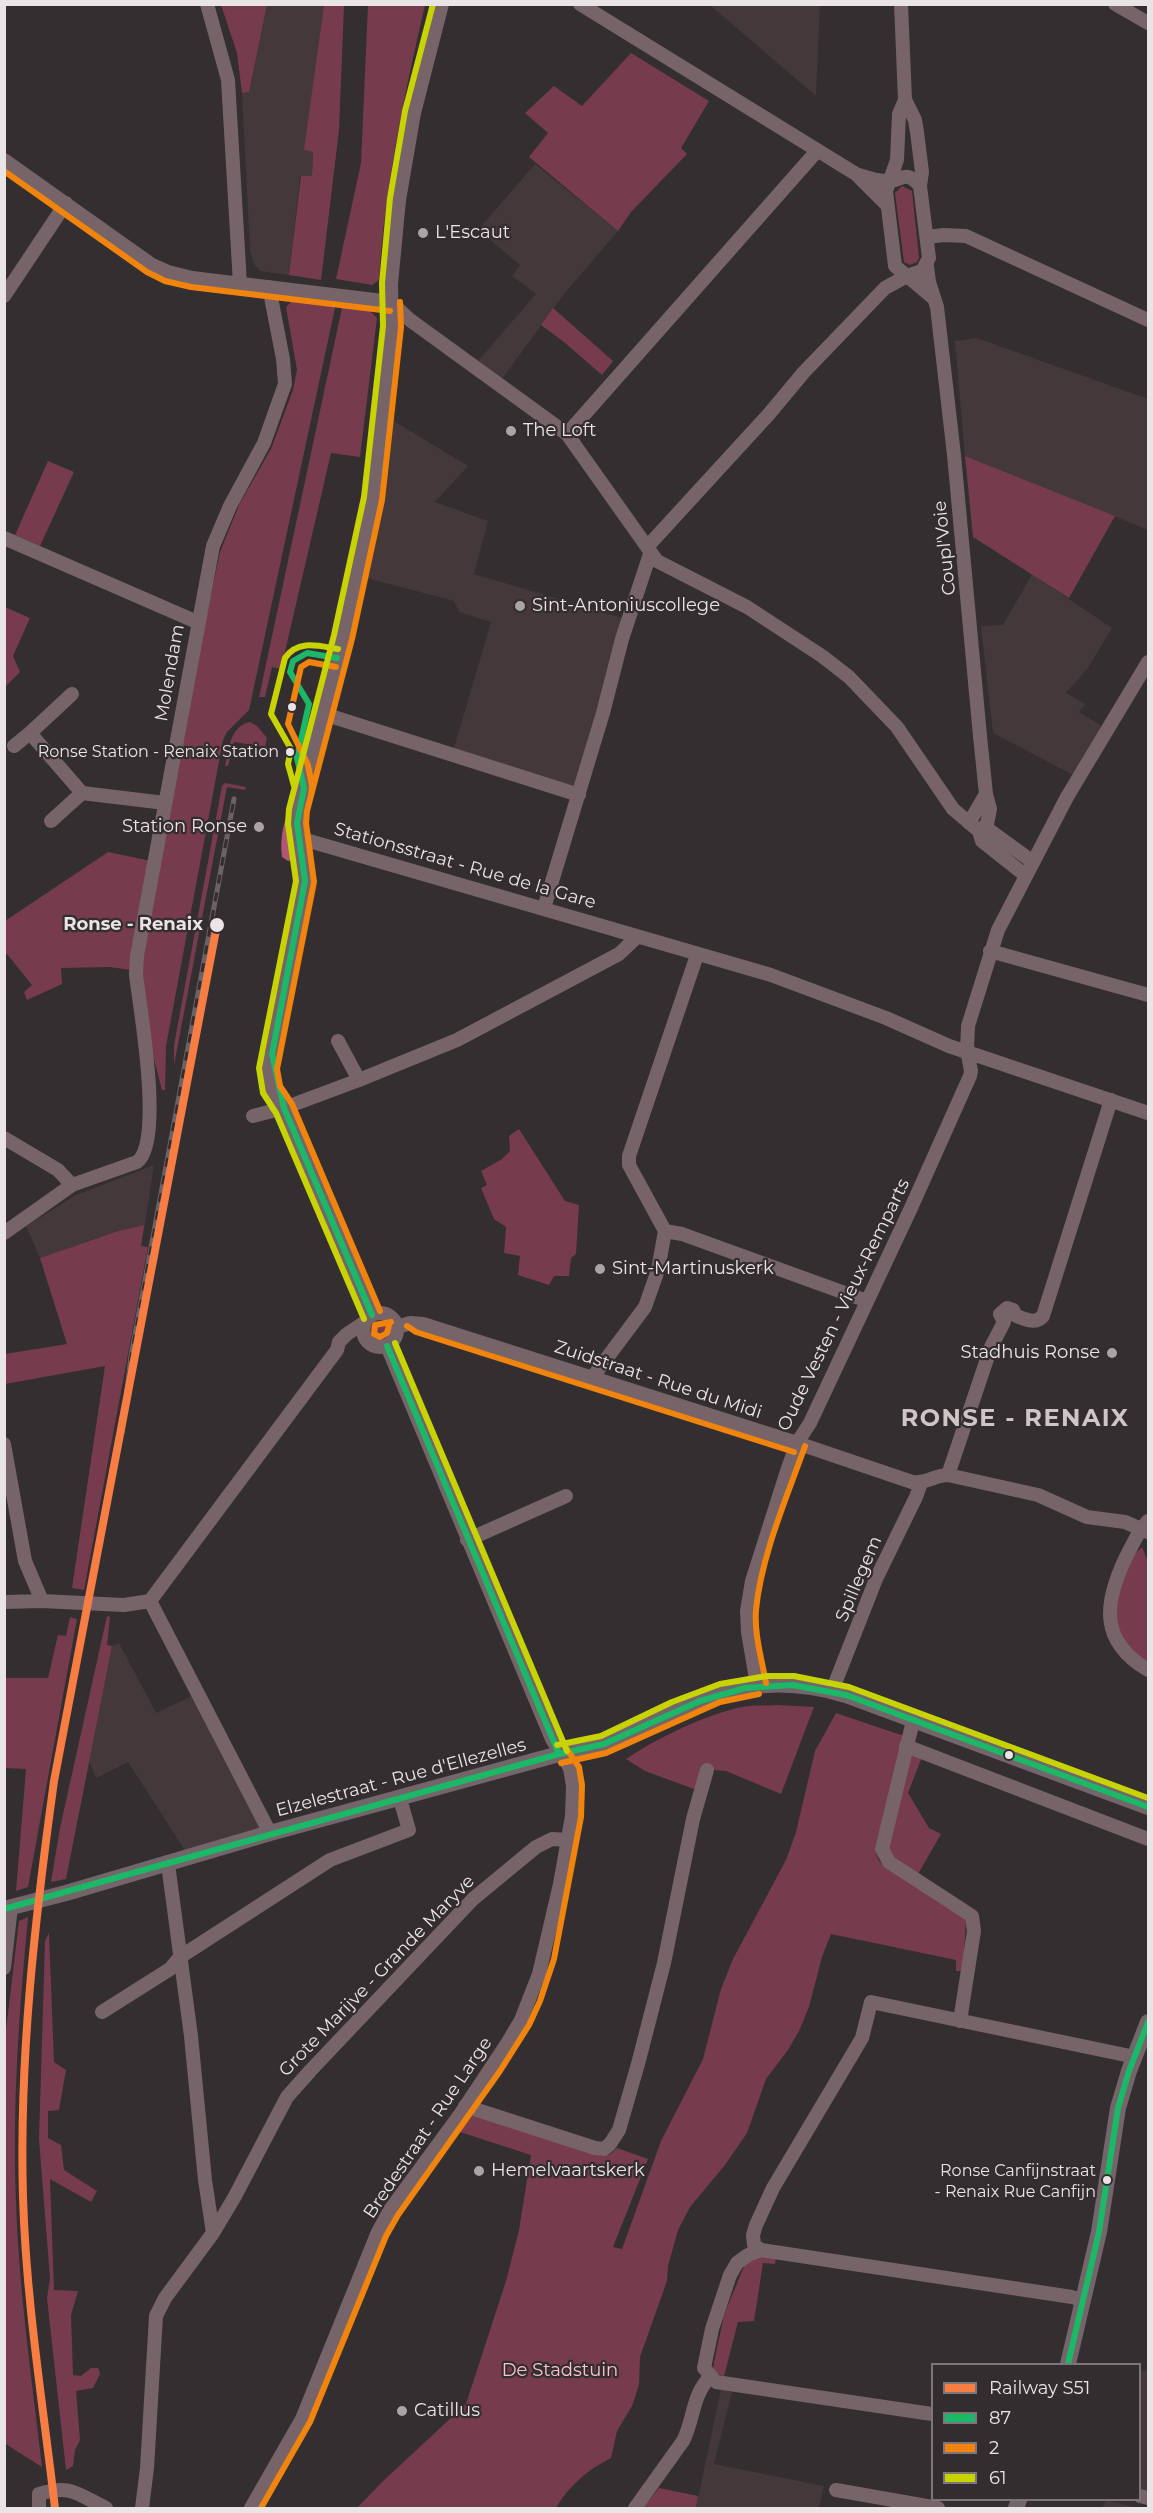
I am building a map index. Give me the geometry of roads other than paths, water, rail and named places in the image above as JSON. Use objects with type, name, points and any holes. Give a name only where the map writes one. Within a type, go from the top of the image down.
[{"type":"main road","name":"Elzelestraat - Rue d'Ellezelles","points":[[8,1908],[270,1833],[603,1744],[717,1693],[757,1685],[794,1685],[832,1691],[1149,1807]]},
{"type":"main road","points":[[1068,2363],[1106,2192],[1113,2128],[1123,2089],[1149,2022]]},
{"type":"street","points":[[207,4],[228,80],[240,284]]},
{"type":"street","points":[[4,1602],[42,1601],[124,1605],[150,1601],[338,1348],[339,1342],[368,1318],[379,1312],[388,1314],[398,1327],[395,1339],[387,1346],[374,1346],[367,1341],[364,1335],[368,1318],[284,1108],[277,1101],[271,1089],[268,1062],[272,1054],[305,881],[298,810],[324,714],[373,498],[392,326],[394,242],[404,165],[424,70],[442,4]]},
{"type":"street","points":[[580,4],[856,174],[886,204]]},
{"type":"street","points":[[901,4],[904,100],[899,114],[897,160],[886,191],[886,204],[893,261],[901,273],[934,298]]},
{"type":"street","points":[[1115,4],[1149,22]]},
{"type":"street","name":"Coupl'Voie","points":[[904,100],[915,120],[922,172],[920,186],[929,258],[927,266],[937,307],[955,466],[986,794],[974,827]]},
{"type":"street","points":[[567,434],[816,151]]},
{"type":"street","points":[[4,160],[152,265],[168,272],[192,278],[391,302],[410,320],[567,434],[649,551],[662,565],[770,621],[849,677],[897,727],[953,809],[974,827],[982,842],[1025,875]]},
{"type":"street","points":[[856,174],[891,181],[899,177],[908,177],[920,186]]},
{"type":"street","points":[[4,296],[66,203]]},
{"type":"street","points":[[927,237],[966,236],[1149,320]]},
{"type":"street","points":[[544,908],[649,551],[804,372],[885,288],[927,266]]},
{"type":"street","name":"Molendam","points":[[72,1185],[137,1162],[146,1151],[151,1105],[136,975],[137,956],[197,622],[213,546],[220,526],[264,443],[285,384],[276,288]]},
{"type":"street","points":[[4,538],[197,622]]},
{"type":"street","name":"Oude Vesten - Vieux-Remparts","points":[[757,1685],[748,1632],[747,1611],[752,1581],[770,1519],[798,1443],[810,1423],[970,1076],[966,1050],[970,1017],[990,951],[1025,875],[1067,797],[1149,662]]},
{"type":"street","points":[[14,746],[72,694]]},
{"type":"street","points":[[324,714],[579,795]]},
{"type":"street","points":[[30,733],[82,793],[165,803]]},
{"type":"street","points":[[51,821],[82,793]]},
{"type":"street","points":[[974,827],[989,830],[1033,862]]},
{"type":"street","name":"Stationsstraat - Rue de la Gare","points":[[299,838],[771,975],[886,1018],[949,1046],[1149,1113]]},
{"type":"street","points":[[254,1116],[284,1108],[458,1040],[618,954],[637,937]]},
{"type":"street","points":[[990,951],[1149,995]]},
{"type":"street","points":[[592,1378],[645,1307],[658,1270],[665,1231],[629,1165],[628,1156],[697,955]]},
{"type":"street","points":[[338,1041],[359,1080]]},
{"type":"street","points":[[948,1475],[991,1347],[1010,1319],[1035,1321],[1042,1318],[1046,1312],[1110,1100]]},
{"type":"street","points":[[4,1138],[58,1170],[72,1185],[4,1233]]},
{"type":"street","points":[[665,1231],[682,1234],[867,1301]]},
{"type":"street","name":"Zuidstraat - Rue du Midi","points":[[388,1314],[396,1313],[419,1323],[798,1443],[907,1481],[921,1483]]},
{"type":"street","name":"Zuidstraat - Rue du Midi","points":[[398,1327],[419,1323]]},
{"type":"street","points":[[338,1348],[367,1341]]},
{"type":"street","name":"Bredestraat - Rue Large","points":[[251,2508],[302,2419],[378,2232],[390,2210],[508,2042],[531,1998],[545,1958],[568,1839],[573,1785],[570,1768],[559,1754],[387,1346]]},
{"type":"street","points":[[4,1444],[25,1560],[42,1601]]},
{"type":"street","points":[[921,1483],[948,1475],[1038,1496],[1087,1517],[1108,1518],[1146,1527],[1118,1573],[1109,1615],[1119,1645],[1132,1659],[1149,1670]]},
{"type":"street","name":"Spillegem","points":[[832,1691],[876,1579],[921,1483]]},
{"type":"street","points":[[467,1540],[566,1496]]},
{"type":"street","points":[[150,1601],[270,1833]]},
{"type":"street","points":[[913,1721],[882,1849],[889,1862],[966,1910],[974,1920],[960,2020]]},
{"type":"street","points":[[906,1746],[1149,1839]]},
{"type":"street","points":[[465,2106],[595,2148],[604,2149],[610,2144],[619,2130],[638,2064],[664,1963],[693,1819],[707,1770]]},
{"type":"street","points":[[102,2012],[170,1969],[180,1957],[330,1860],[409,1830],[400,1799]]},
{"type":"street","name":"Grote Marijve - Grande Maryve","points":[[142,2508],[147,2468],[156,2316],[165,2298],[213,2233],[234,2198],[287,2097],[472,1899],[536,1847],[552,1839],[568,1839]]},
{"type":"street","points":[[168,1864],[213,2233]]},
{"type":"street","points":[[4,1968],[8,1908]]},
{"type":"street","points":[[1083,2301],[1072,2297],[760,2249],[754,2245],[753,2235],[773,2188],[862,2038],[871,2002],[1135,2057]]},
{"type":"street","points":[[760,2249],[737,2263],[730,2275],[712,2329],[704,2368],[713,2379],[931,2414]]},
{"type":"street","points":[[635,2508],[683,2441],[688,2432],[698,2393],[713,2379]]},
{"type":"street","points":[[39,2508],[39,2494],[60,2489],[106,2508]]},
{"type":"street","points":[[836,2490],[938,2508]]},
{"type":"railway","points":[[122,1433],[131,1356],[234,799]]},
{"type":"rail line","name":"S51","points":[[55,2508],[31,2314],[23,2197],[23,2092],[35,1936],[54,1781],[217,925]]},
{"type":"place","name":"L'Escaut","points":[[423,233]]},
{"type":"place","name":"The Loft","points":[[511,431]]},
{"type":"place","name":"Sint-Antoniuscollege","points":[[520,606]]},
{"type":"place","name":"Ronse Station - Renaix Station","points":[[290,752]]},
{"type":"place","name":"Station Ronse","points":[[259,827]]},
{"type":"place","name":"Ronse - Renaix","points":[[217,925]]},
{"type":"place","name":"Sint-Martinuskerk","points":[[600,1269]]},
{"type":"place","name":"Stadhuis Ronse","points":[[1112,1353]]},
{"type":"place","name":"Hemelvaartskerk","points":[[479,2171]]},
{"type":"place","name":"Ronse Canfijnstraat - Renaix Rue Canfijn","points":[[1107,2180]]},
{"type":"place","name":"Catillus","points":[[402,2411]]},
{"type":"district","name":"RONSE - RENAIX","points":[[1015,1419]]},
{"type":"park label","name":"De Stadstuin","points":[[560,2371]]}]
